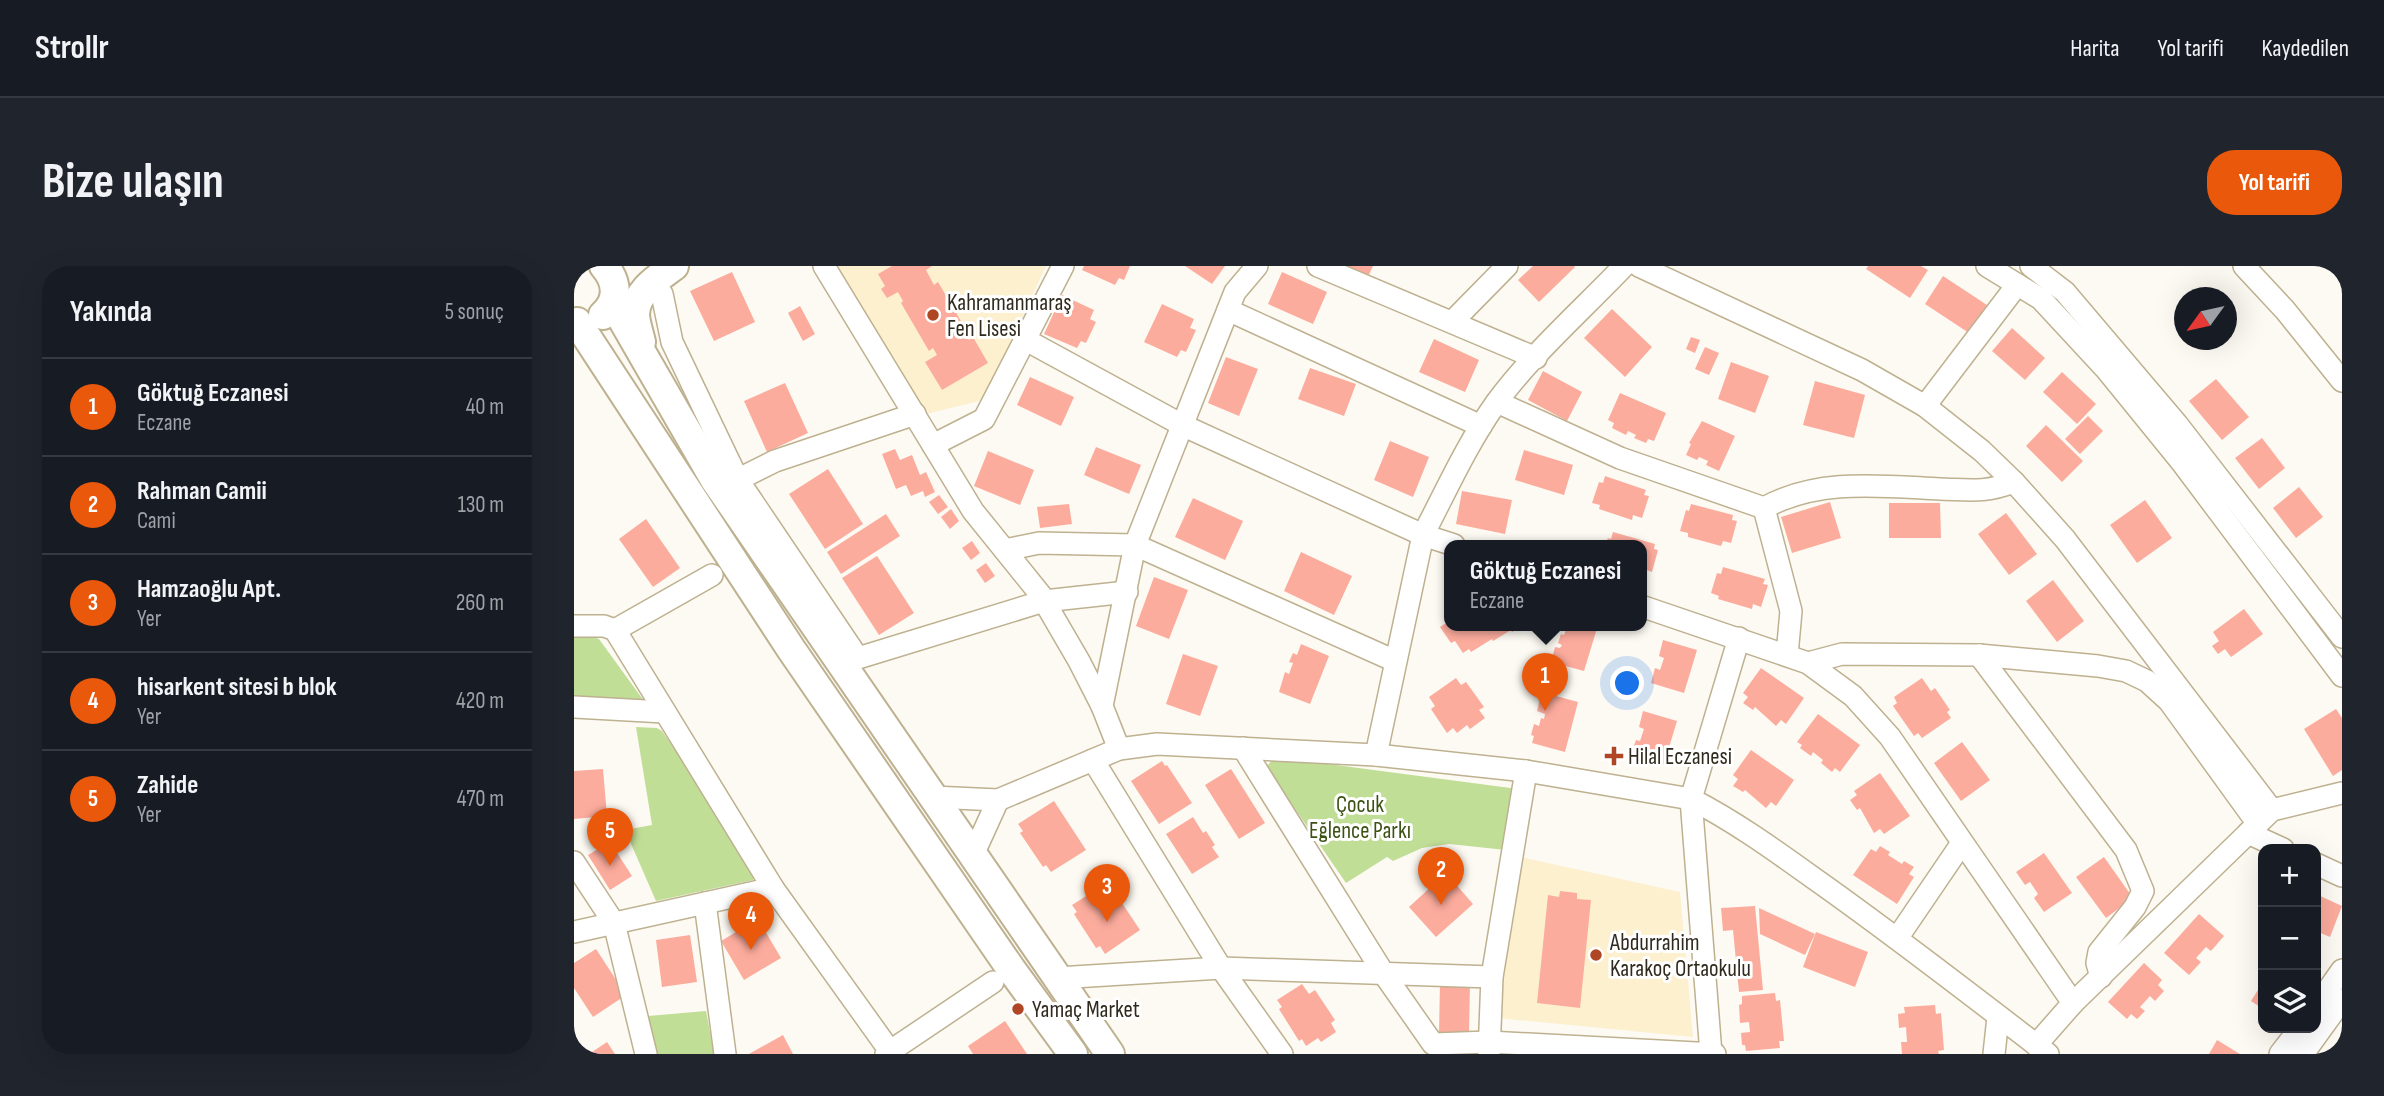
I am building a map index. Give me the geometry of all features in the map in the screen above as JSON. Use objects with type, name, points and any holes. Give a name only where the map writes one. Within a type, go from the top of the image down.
[{"type":"main road","points":[[604,266],[611,273],[614,298],[644,358],[933,797],[1110,1054]]},
{"type":"main road","points":[[644,358],[635,314],[638,300],[666,271]]},
{"type":"main road","points":[[614,298],[607,312],[575,329],[615,380],[798,660],[1058,1041],[1073,1054]]},
{"type":"street","points":[[824,266],[973,511],[1044,601],[1102,706],[1119,749]]},
{"type":"street","points":[[933,445],[984,419],[1063,266]]},
{"type":"street","points":[[1102,706],[1135,545],[1235,292],[1257,266]]},
{"type":"street","points":[[1318,266],[1536,358]]},
{"type":"street","points":[[1452,322],[1507,266]]},
{"type":"street","points":[[1377,755],[1423,535],[1497,402],[1624,266]]},
{"type":"street","points":[[1639,266],[1850,364],[1925,406],[1982,451],[2065,539],[2260,822]]},
{"type":"street","points":[[1987,266],[2041,299],[2105,368],[2183,464],[2342,676]]},
{"type":"street","points":[[2031,266],[2065,292],[2177,424],[2342,637]]},
{"type":"street","points":[[2244,266],[2342,381]]},
{"type":"street","points":[[614,298],[666,271]]},
{"type":"street","points":[[666,271],[662,294],[672,342],[729,484],[858,658],[1044,601],[1127,592]]},
{"type":"street","points":[[1925,406],[2017,285]]},
{"type":"street","points":[[1228,310],[1482,426]]},
{"type":"street","points":[[1026,340],[1182,425],[1423,535],[1444,542]]},
{"type":"street","points":[[1497,402],[1620,458],[1764,508],[1802,492],[1832,486],[1980,492],[2014,482]]},
{"type":"street","points":[[729,484],[775,461],[915,414]]},
{"type":"street","points":[[1764,508],[1791,611],[1787,655]]},
{"type":"street","points":[[1005,550],[1039,543],[1135,545],[1395,661]]},
{"type":"street","points":[[615,631],[712,575]]},
{"type":"street","points":[[1647,608],[1808,663],[1853,696],[1890,737],[2073,1003]]},
{"type":"street","points":[[574,626],[604,626],[615,631],[773,888],[889,1053],[993,982]]},
{"type":"street","points":[[1243,748],[1384,974],[1435,1049],[1713,1054],[1691,799],[1739,638]]},
{"type":"street","points":[[1808,663],[1842,654],[1979,655],[2126,671],[2147,681],[2169,701],[2279,844]]},
{"type":"street","points":[[1979,655],[2126,850],[2143,891],[2135,907],[2099,952],[2101,977]]},
{"type":"street","points":[[574,707],[664,712]]},
{"type":"street","points":[[933,797],[998,800],[1119,749],[1157,744],[1377,755],[1526,771],[1691,799],[1728,818],[1898,937],[2042,1049],[2073,1003],[2260,822],[2342,793]]},
{"type":"street","points":[[1093,760],[1221,968],[1282,1054]]},
{"type":"street","points":[[1489,1048],[1492,976],[1526,771]]},
{"type":"street","points":[[973,855],[998,800]]},
{"type":"street","points":[[1898,937],[1962,843]]},
{"type":"street","points":[[574,862],[614,923],[646,1054]]},
{"type":"street","points":[[2321,866],[2342,876]]},
{"type":"street","points":[[574,932],[773,888]]},
{"type":"street","points":[[705,903],[725,1054]]},
{"type":"street","points":[[1057,978],[1221,968],[1492,976]]},
{"type":"street","points":[[2321,1000],[2342,970]]},
{"type":"street","points":[[2303,1054],[2342,1000]]},
{"type":"street","points":[[1994,1054],[1998,1017]]},
{"type":"street","points":[[2280,1054],[2296,1033]]},
{"type":"shaded area","points":[[837,266],[1046,266],[983,400],[922,415]]},
{"type":"shaded area","name":"Abdurrahim Karakoç Ortaokulu","points":[[1521,857],[1680,892],[1693,1037],[1497,1018]]},
{"type":"green space","points":[[583,634],[599,639],[644,701],[574,699],[574,635]]},
{"type":"green space","points":[[636,727],[657,728],[662,731],[756,868],[753,880],[656,901],[625,830],[652,825]]},
{"type":"green space","name":"Çocuk Eğlence Parkı","points":[[1275,757],[1518,789],[1506,850],[1449,844],[1422,848],[1393,861],[1387,857],[1346,883],[1266,767]]},
{"type":"green space","points":[[706,1011],[714,1054],[653,1054],[648,1016]]},
{"type":"building","name":"Kahramanmaraş Fen Lisesi","points":[[892,266],[932,266],[926,270],[934,285],[938,282],[965,328],[963,329],[969,340],[973,337],[988,363],[942,390],[925,362],[937,355],[933,348],[929,351],[901,303],[903,301],[898,292],[887,298],[881,289],[885,286],[878,274]]},
{"type":"building","points":[[1084,266],[1130,266],[1124,280],[1119,278],[1115,285],[1082,270]]},
{"type":"building","points":[[1185,266],[1225,266],[1212,284]]},
{"type":"building","points":[[1342,266],[1373,266],[1367,279]]},
{"type":"building","points":[[1533,266],[1575,267],[1539,302],[1518,280]]},
{"type":"building","points":[[1868,266],[1921,266],[1928,270],[1910,298],[1866,269]]},
{"type":"building","points":[[732,272],[755,322],[714,341],[690,291]]},
{"type":"building","points":[[1282,272],[1327,292],[1313,324],[1268,304]]},
{"type":"building","points":[[1943,276],[1987,305],[1969,333],[1925,304]]},
{"type":"building","points":[[1062,295],[1094,310],[1090,319],[1096,322],[1086,343],[1081,341],[1077,348],[1044,334]]},
{"type":"building","points":[[1162,304],[1194,319],[1190,328],[1196,330],[1186,352],[1181,350],[1177,357],[1144,342]]},
{"type":"building","points":[[800,306],[815,334],[803,341],[788,313]]},
{"type":"building","points":[[1612,309],[1652,347],[1625,377],[1584,338]]},
{"type":"building","points":[[2012,328],[2045,358],[2025,380],[1992,351]]},
{"type":"building","points":[[1691,337],[1700,340],[1695,353],[1686,349]]},
{"type":"building","points":[[1434,339],[1479,360],[1465,392],[1419,372]]},
{"type":"building","points":[[1705,347],[1719,353],[1709,375],[1695,369]]},
{"type":"building","points":[[1226,357],[1258,369],[1239,416],[1208,403]]},
{"type":"building","points":[[1731,362],[1769,376],[1755,413],[1718,399]]},
{"type":"building","points":[[1310,368],[1356,384],[1344,416],[1298,399]]},
{"type":"building","points":[[1543,371],[1582,392],[1567,421],[1528,400]]},
{"type":"building","points":[[2062,372],[2096,404],[2077,424],[2043,392]]},
{"type":"building","points":[[1030,377],[1074,397],[1061,426],[1017,405]]},
{"type":"building","points":[[2216,379],[2249,417],[2222,440],[2189,401]]},
{"type":"building","points":[[1815,381],[1865,395],[1854,438],[1803,425]]},
{"type":"building","points":[[785,383],[808,433],[767,452],[744,401]]},
{"type":"building","points":[[1620,393],[1666,413],[1654,441],[1648,439],[1646,443],[1634,438],[1636,435],[1628,431],[1626,435],[1612,428],[1614,423],[1608,420]]},
{"type":"building","points":[[2088,416],[2103,431],[2080,454],[2065,439]]},
{"type":"building","points":[[1702,421],[1735,436],[1719,471],[1706,465],[1708,461],[1686,455],[1691,444],[1689,443]]},
{"type":"building","points":[[2046,425],[2083,461],[2062,482],[2026,446]]},
{"type":"building","points":[[2262,438],[2285,468],[2259,489],[2235,458]]},
{"type":"building","points":[[1390,441],[1429,457],[1413,497],[1374,480]]},
{"type":"building","points":[[1096,447],[1141,465],[1129,494],[1084,475]]},
{"type":"building","points":[[895,449],[900,460],[912,455],[920,475],[926,472],[935,492],[925,497],[923,491],[911,496],[906,485],[896,489],[882,454]]},
{"type":"building","points":[[1524,450],[1573,465],[1564,495],[1515,480]]},
{"type":"building","points":[[988,451],[1034,470],[1020,505],[974,486]]},
{"type":"building","points":[[828,469],[863,524],[825,549],[789,494]]},
{"type":"building","points":[[1605,476],[1646,490],[1644,495],[1649,496],[1642,518],[1633,515],[1632,520],[1599,509],[1600,505],[1592,503],[1599,482],[1603,483]]},
{"type":"building","points":[[2299,487],[2323,517],[2296,538],[2273,508]]},
{"type":"building","points":[[1462,491],[1512,500],[1505,534],[1456,524]]},
{"type":"building","points":[[939,495],[948,507],[938,514],[929,502]]},
{"type":"building","points":[[1193,498],[1243,521],[1225,560],[1175,537]]},
{"type":"building","points":[[2145,500],[2172,538],[2137,563],[2110,525]]},
{"type":"building","points":[[1830,502],[1841,538],[1792,553],[1781,517]]},
{"type":"building","points":[[1889,503],[1940,503],[1941,538],[1889,538]]},
{"type":"building","points":[[1069,504],[1072,524],[1040,528],[1037,507]]},
{"type":"building","points":[[1691,504],[1733,515],[1732,520],[1737,521],[1731,543],[1723,541],[1721,546],[1688,537],[1688,533],[1680,531],[1686,510],[1689,511]]},
{"type":"building","points":[[951,509],[959,521],[950,529],[941,517]]},
{"type":"building","points":[[2006,513],[2037,554],[2009,575],[1978,534]]},
{"type":"building","points":[[886,514],[900,536],[841,574],[827,552]]},
{"type":"building","points":[[646,519],[680,568],[653,587],[619,539]]},
{"type":"building","points":[[1613,532],[1641,540],[1607,540],[1611,539]]},
{"type":"building","points":[[972,541],[980,553],[971,560],[962,548]]},
{"type":"building","points":[[1647,542],[1655,544],[1654,549],[1658,550],[1652,572],[1647,570]]},
{"type":"building","points":[[1301,552],[1352,576],[1334,615],[1284,591]]},
{"type":"building","points":[[877,556],[914,613],[879,635],[842,578]]},
{"type":"building","points":[[986,563],[995,576],[985,583],[976,570]]},
{"type":"building","points":[[1723,567],[1765,579],[1763,584],[1768,585],[1761,607],[1753,604],[1752,609],[1718,599],[1719,596],[1711,593],[1717,573],[1721,574]]},
{"type":"building","points":[[1154,577],[1188,590],[1169,639],[1136,626]]},
{"type":"building","points":[[2053,580],[2084,621],[2057,642],[2026,601]]},
{"type":"building","points":[[2244,609],[2263,634],[2231,657],[2225,649],[2218,654],[2212,646],[2219,641],[2213,632]]},
{"type":"building","points":[[1444,624],[1444,631],[1509,631],[1471,652],[1469,649],[1463,653],[1455,641],[1451,643],[1440,627]]},
{"type":"building","points":[[1565,631],[1596,631],[1584,671],[1551,662],[1555,647],[1560,648],[1562,645],[1558,643],[1561,634],[1564,635]]},
{"type":"building","points":[[1663,640],[1697,650],[1684,693],[1651,683],[1655,668],[1660,670],[1664,658],[1659,656]]},
{"type":"building","points":[[1301,644],[1329,656],[1310,704],[1279,692],[1285,672],[1289,674],[1293,663],[1289,662],[1293,653],[1297,655]]},
{"type":"building","points":[[1183,654],[1218,666],[1200,716],[1166,704]]},
{"type":"building","points":[[1761,668],[1804,698],[1786,724],[1781,720],[1776,726],[1755,707],[1753,710],[1743,703],[1748,697],[1743,693]]},
{"type":"building","points":[[1456,678],[1461,685],[1466,682],[1484,707],[1479,710],[1485,718],[1470,729],[1467,725],[1457,733],[1453,728],[1447,733],[1431,709],[1435,706],[1429,697]]},
{"type":"building","points":[[1922,678],[1931,691],[1935,688],[1950,710],[1947,712],[1951,718],[1922,738],[1918,733],[1914,736],[1893,706],[1897,703],[1894,697]]},
{"type":"building","points":[[1545,693],[1578,702],[1565,752],[1532,743],[1534,724],[1539,726],[1541,718],[1544,719],[1545,714],[1537,711],[1540,699],[1543,700]]},
{"type":"building","points":[[2336,709],[2342,718],[2342,770],[2333,776],[2304,729]]},
{"type":"building","points":[[1643,711],[1677,721],[1664,764],[1631,754],[1644,729],[1639,727]]},
{"type":"building","points":[[1818,714],[1860,745],[1840,772],[1835,768],[1832,772],[1821,763],[1823,760],[1813,752],[1811,756],[1800,748],[1802,745],[1797,742]]},
{"type":"building","points":[[1962,742],[1990,780],[1961,801],[1934,763]]},
{"type":"building","points":[[1751,750],[1794,780],[1776,806],[1771,802],[1766,808],[1745,790],[1743,792],[1733,786],[1738,779],[1733,775]]},
{"type":"building","points":[[1162,761],[1192,803],[1159,824],[1131,781]]},
{"type":"building","points":[[603,769],[607,816],[574,819],[574,771]]},
{"type":"building","points":[[1231,769],[1265,823],[1239,839],[1205,785]]},
{"type":"building","points":[[1880,773],[1910,816],[1884,834],[1880,829],[1874,833],[1860,808],[1857,810],[1850,800],[1857,795],[1854,791]]},
{"type":"building","points":[[1054,801],[1086,850],[1051,872],[1046,865],[1043,867],[1020,833],[1023,831],[1018,824]]},
{"type":"building","points":[[1193,817],[1203,833],[1206,831],[1219,857],[1192,874],[1166,834]]},
{"type":"building","points":[[610,842],[632,876],[610,890],[588,855]]},
{"type":"building","points":[[1880,846],[1902,864],[1904,861],[1914,867],[1909,874],[1914,877],[1897,904],[1853,875],[1871,849],[1876,852]]},
{"type":"building","points":[[2044,853],[2072,893],[2044,912],[2034,898],[2038,894],[2030,882],[2025,885],[2016,872]]},
{"type":"building","points":[[2104,857],[2133,898],[2106,918],[2076,877]]},
{"type":"building","points":[[1446,873],[1473,904],[1436,937],[1409,907]]},
{"type":"building","points":[[1108,882],[1140,930],[1105,954],[1100,946],[1096,948],[1074,914],[1077,912],[1072,905]]},
{"type":"building","points":[[1560,891],[1577,893],[1577,899],[1591,900],[1580,1008],[1537,1003],[1548,895],[1559,897]]},
{"type":"building","points":[[2321,896],[2342,906],[2330,937],[2321,933]]},
{"type":"building","points":[[1755,906],[1763,990],[1739,992],[1733,930],[1723,931],[1721,908]]},
{"type":"building","points":[[1759,908],[1815,934],[1805,955],[1760,934]]},
{"type":"building","points":[[2199,914],[2224,936],[2211,951],[2206,947],[2196,958],[2201,962],[2189,975],[2164,953]]},
{"type":"building","points":[[758,919],[781,958],[744,980],[721,941]]},
{"type":"building","points":[[1816,932],[1868,952],[1855,987],[1803,967]]},
{"type":"building","points":[[690,935],[697,982],[662,987],[656,940]]},
{"type":"building","points":[[596,949],[626,995],[593,1017],[574,988],[574,963]]},
{"type":"building","points":[[2144,963],[2162,980],[2158,985],[2164,991],[2155,1001],[2150,996],[2140,1007],[2145,1011],[2137,1019],[2131,1014],[2127,1019],[2108,1002]]},
{"type":"building","points":[[1302,984],[1309,994],[1315,990],[1335,1020],[1331,1023],[1336,1032],[1321,1042],[1318,1038],[1306,1046],[1302,1039],[1299,1041],[1279,1009],[1282,1007],[1277,1000]]},
{"type":"building","points":[[1440,984],[1470,984],[1469,1033],[1439,1032]]},
{"type":"building","points":[[2258,990],[2258,1006],[2251,1001]]},
{"type":"building","points":[[1775,993],[1776,1001],[1780,1000],[1784,1041],[1779,1041],[1780,1048],[1746,1051],[1745,1045],[1742,1045],[1741,1033],[1750,1032],[1749,1022],[1740,1023],[1739,1005],[1742,1004],[1742,996]]},
{"type":"building","points":[[1935,1005],[1936,1014],[1941,1013],[1944,1050],[1938,1051],[1939,1054],[1902,1054],[1901,1042],[1907,1042],[1906,1027],[1899,1028],[1898,1014],[1905,1013],[1904,1007]]},
{"type":"building","points":[[1005,1021],[1027,1054],[973,1054],[968,1046]]},
{"type":"building","points":[[783,1035],[793,1054],[749,1054]]},
{"type":"building","points":[[2217,1040],[2240,1054],[2209,1054]]},
{"type":"building","points":[[607,1042],[615,1054],[589,1054]]},
{"type":"place","name":"Kahramanmaraş Fen Lisesi","points":[[933,315]]},
{"type":"place","name":"Göktuğ Eczanesi","points":[[1545,711]]},
{"type":"place","name":"Hilal Eczanesi","points":[[1614,756]]},
{"type":"place","name":"Zahide","points":[[610,866]]},
{"type":"place","name":"Rahman Camii","points":[[1441,905]]},
{"type":"place","name":"Hamzaoğlu Apt.","points":[[1107,922]]},
{"type":"place","name":"hisarkent sitesi b blok","points":[[751,950]]},
{"type":"place","name":"Abdurrahim Karakoç Ortaokulu","points":[[1596,955]]},
{"type":"place","name":"Yamaç Market","points":[[1018,1009]]}]
